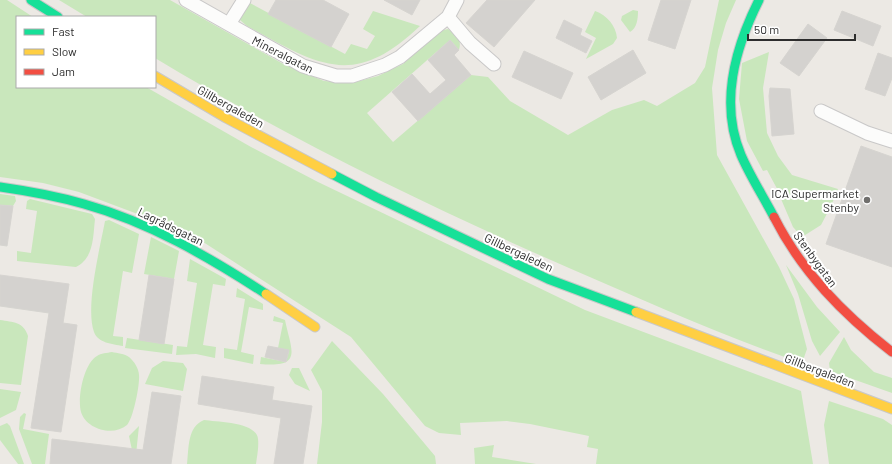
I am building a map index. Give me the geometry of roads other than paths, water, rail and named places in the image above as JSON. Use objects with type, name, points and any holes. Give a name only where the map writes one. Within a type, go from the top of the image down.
[{"type":"main road","points":[[32,0],[56,16]]},
{"type":"main road","name":"Stenbygatan","points":[[758,0],[746,23],[736,54],[731,87],[733,128],[740,155],[791,249],[833,302],[863,331],[892,352]]},
{"type":"main road","name":"Gillbergaleden","points":[[156,77],[226,118],[376,197],[548,279],[892,409]]},
{"type":"main road","name":"Lagrådsgatan","points":[[0,186],[18,188],[76,202],[134,221],[194,250],[251,284],[315,327]]},
{"type":"street","name":"Mineralgatan","points":[[186,0],[303,66],[336,76],[352,76],[385,65],[400,57],[448,17],[457,0]]},
{"type":"street","points":[[229,24],[244,0]]},
{"type":"street","points":[[448,17],[470,42],[494,64]]},
{"type":"street","points":[[821,111],[867,133],[892,141]]},
{"type":"place","name":"ICA Supermarket Stenby","points":[[867,200]]}]
